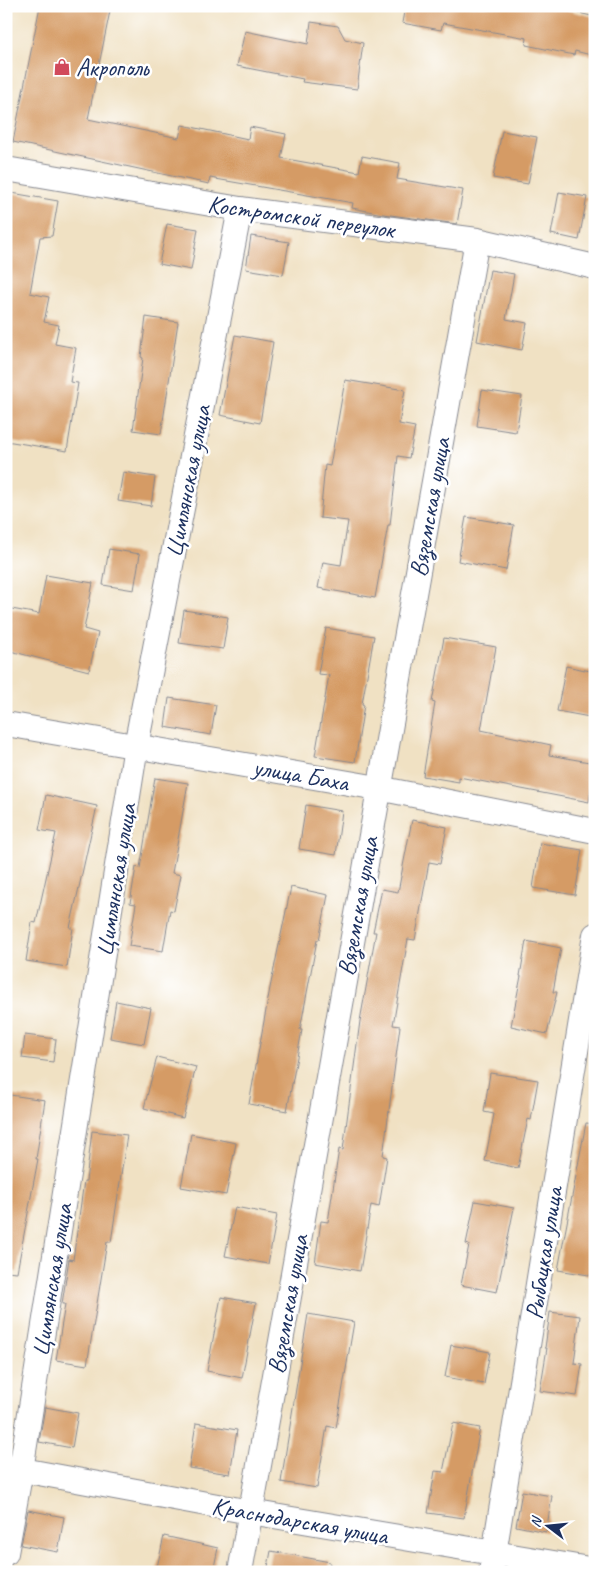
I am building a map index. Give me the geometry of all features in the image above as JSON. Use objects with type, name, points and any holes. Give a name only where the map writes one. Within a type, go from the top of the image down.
[{"type":"street","name":"Костромской переулок","points":[[6,168],[240,209],[477,240],[595,267]]},
{"type":"street","name":"Цимлянская улица","points":[[6,1553],[14,1468],[136,746],[240,209]]},
{"type":"street","name":"Вяземская улица","points":[[240,1572],[477,240]]},
{"type":"street","name":"улица Баха","points":[[6,724],[378,788],[595,831]]},
{"type":"street","name":"Рыбацкая улица","points":[[492,1562],[595,935]]},
{"type":"street","name":"Краснодарская улица","points":[[14,1468],[250,1512],[492,1562],[595,1570]]},
{"type":"building","points":[[40,6],[111,6],[88,119],[179,138],[182,125],[248,139],[250,127],[286,134],[281,158],[359,172],[362,156],[400,163],[397,179],[463,190],[457,224],[383,214],[352,208],[353,203],[210,178],[209,184],[13,142]]},
{"type":"building","points":[[405,6],[548,6],[595,17],[595,56],[575,51],[574,55],[526,45],[527,38],[443,23],[441,30],[402,23]]},
{"type":"building","points":[[311,22],[338,26],[345,39],[363,43],[357,89],[302,82],[303,79],[237,66],[245,31],[308,44]]},
{"type":"building","points":[[502,131],[537,137],[528,184],[493,178]]},
{"type":"building","points":[[6,192],[58,201],[52,236],[40,237],[30,293],[49,297],[44,322],[59,325],[55,344],[76,348],[70,382],[78,383],[67,451],[6,441]]},
{"type":"building","points":[[559,192],[587,197],[579,240],[551,234]]},
{"type":"building","points":[[167,224],[198,229],[191,270],[159,264]]},
{"type":"building","points":[[251,236],[289,242],[283,275],[246,269]]},
{"type":"building","points":[[490,270],[514,274],[506,319],[527,323],[522,350],[477,341]]},
{"type":"building","points":[[146,317],[178,322],[161,434],[133,430],[143,358],[141,357]]},
{"type":"building","points":[[235,335],[273,342],[260,423],[220,415]]},
{"type":"building","points":[[345,380],[405,390],[399,424],[415,427],[409,458],[398,456],[390,525],[388,525],[375,598],[318,588],[323,562],[341,565],[348,521],[320,518],[325,465],[330,466]]},
{"type":"building","points":[[482,390],[522,396],[516,432],[477,426]]},
{"type":"building","points":[[123,472],[155,477],[151,506],[118,501]]},
{"type":"building","points":[[466,517],[514,525],[506,570],[458,561]]},
{"type":"building","points":[[109,549],[140,554],[134,590],[103,585]]},
{"type":"building","points":[[46,575],[93,583],[84,629],[98,633],[89,671],[6,650],[6,608],[39,614]]},
{"type":"building","points":[[184,610],[228,617],[223,649],[179,643]]},
{"type":"building","points":[[326,628],[374,636],[362,704],[364,705],[355,762],[315,756],[329,675],[318,674]]},
{"type":"building","points":[[444,638],[496,647],[481,730],[551,745],[549,755],[595,763],[589,802],[459,777],[459,782],[423,776],[435,703],[432,702]]},
{"type":"building","points":[[566,666],[595,672],[595,718],[557,711]]},
{"type":"building","points":[[169,698],[216,705],[211,735],[165,727]]},
{"type":"building","points":[[155,778],[188,783],[172,873],[181,875],[174,911],[170,910],[163,951],[129,946],[136,904],[130,903],[136,867],[140,868]]},
{"type":"building","points":[[46,795],[97,806],[70,928],[73,928],[67,967],[26,961],[32,922],[36,923],[56,833],[39,830]]},
{"type":"building","points":[[306,805],[342,811],[336,855],[299,849]]},
{"type":"building","points":[[412,820],[447,827],[440,864],[429,862],[415,940],[408,939],[393,1025],[400,1026],[383,1156],[387,1157],[379,1207],[371,1205],[360,1271],[315,1263],[321,1221],[328,1222],[339,1149],[343,1150],[360,1021],[376,932],[373,932],[382,889],[398,892]]},
{"type":"building","points":[[540,843],[582,850],[575,895],[533,888]]},
{"type":"building","points":[[291,887],[328,895],[319,940],[317,940],[287,1111],[249,1104]]},
{"type":"building","points":[[526,941],[561,948],[553,992],[557,992],[547,1034],[511,1026]]},
{"type":"building","points":[[116,1001],[151,1008],[144,1044],[110,1038]]},
{"type":"building","points":[[25,1035],[56,1039],[53,1062],[22,1058]]},
{"type":"building","points":[[157,1057],[196,1067],[183,1118],[144,1108]]},
{"type":"building","points":[[490,1073],[538,1080],[531,1120],[528,1119],[518,1168],[485,1161],[494,1114],[484,1112]]},
{"type":"building","points":[[10,1095],[45,1100],[36,1159],[38,1159],[17,1272],[6,1271],[6,1119]]},
{"type":"building","points":[[586,1123],[595,1124],[595,1276],[558,1270]]},
{"type":"building","points":[[92,1131],[127,1135],[111,1242],[107,1242],[87,1365],[56,1360],[65,1304],[62,1304],[69,1259],[73,1260]]},
{"type":"building","points":[[191,1134],[236,1143],[226,1195],[181,1187]]},
{"type":"building","points":[[475,1201],[514,1208],[497,1292],[461,1285],[469,1245],[466,1244]]},
{"type":"building","points":[[235,1207],[277,1215],[268,1264],[225,1256]]},
{"type":"building","points":[[221,1297],[256,1303],[242,1378],[207,1371]]},
{"type":"building","points":[[550,1312],[580,1316],[574,1363],[582,1364],[577,1396],[540,1391],[547,1348],[545,1348]]},
{"type":"building","points":[[308,1314],[354,1322],[336,1428],[327,1426],[317,1488],[281,1482]]},
{"type":"building","points":[[451,1345],[490,1352],[484,1384],[445,1377]]},
{"type":"building","points":[[45,1407],[78,1413],[72,1448],[39,1442]]},
{"type":"building","points":[[196,1423],[237,1430],[230,1474],[189,1468]]},
{"type":"building","points":[[453,1423],[480,1428],[464,1518],[428,1513],[435,1471],[443,1472]]},
{"type":"building","points":[[522,1491],[552,1496],[546,1532],[516,1526]]},
{"type":"building","points":[[28,1510],[64,1517],[58,1552],[21,1545]]},
{"type":"building","points":[[164,1536],[218,1548],[213,1572],[156,1572]]},
{"type":"building","points":[[271,1551],[330,1562],[329,1572],[267,1572]]},
{"type":"place","name":"Акрополь","points":[[62,67]]}]
